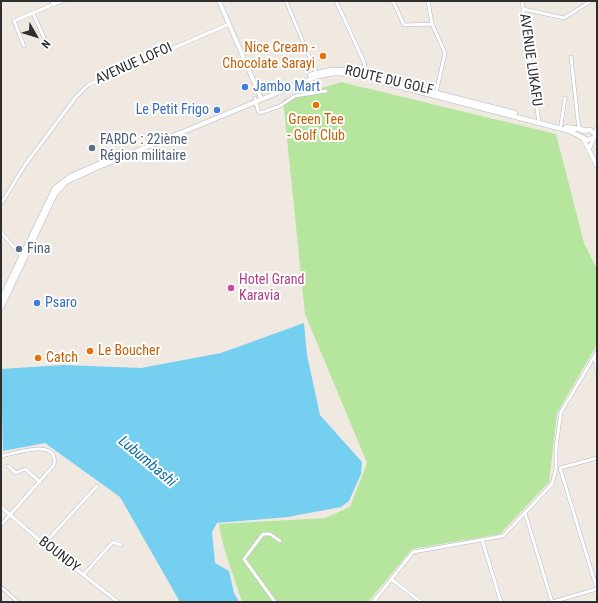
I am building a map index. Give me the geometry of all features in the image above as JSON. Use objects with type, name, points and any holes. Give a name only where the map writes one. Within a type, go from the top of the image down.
[{"type":"main road","name":"ROUTE DU GOLF","points":[[1,299],[15,275],[51,194],[63,180],[317,74],[338,69],[539,121],[579,130],[587,130],[596,134]]},
{"type":"main road","points":[[539,121],[570,131],[589,140],[596,134]]},
{"type":"main road","points":[[583,137],[582,133],[587,130]]},
{"type":"main road","points":[[1,308],[15,275]]},
{"type":"street","points":[[24,46],[14,21],[53,2],[62,1]]},
{"type":"street","points":[[219,1],[261,97]]},
{"type":"street","points":[[286,1],[317,74]]},
{"type":"street","points":[[336,1],[364,62],[367,77]]},
{"type":"street","points":[[393,1],[404,25],[432,24]]},
{"type":"street","points":[[428,1],[432,24],[445,53],[435,94]]},
{"type":"street","name":"AVENUE LUKAFU","points":[[522,1],[539,121]]},
{"type":"street","points":[[523,9],[564,18],[591,1]]},
{"type":"street","points":[[33,13],[48,46]]},
{"type":"street","name":"AVENUE LOFOI","points":[[1,204],[25,165],[76,97],[88,85],[96,80],[229,24]]},
{"type":"street","points":[[571,57],[579,130]]},
{"type":"street","points":[[255,99],[258,111],[260,113],[280,106],[295,96],[326,91]]},
{"type":"street","points":[[561,125],[565,98]]},
{"type":"street","points":[[589,149],[596,134]]},
{"type":"street","points":[[583,137],[597,166]]},
{"type":"street","points":[[1,232],[22,258]]},
{"type":"street","points":[[596,354],[597,373]]},
{"type":"street","points":[[373,602],[414,551],[503,536],[552,484],[556,469],[556,448],[561,412],[596,354]]},
{"type":"street","points":[[1,456],[36,448],[44,448],[54,457],[54,465],[1,525]]},
{"type":"street","points":[[556,469],[597,458]]},
{"type":"street","points":[[8,466],[16,473],[25,469],[40,482]]},
{"type":"street","points":[[525,513],[552,602],[597,589],[560,468]]},
{"type":"street","points":[[44,544],[96,486]]},
{"type":"street","name":"BOUNDY","points":[[1,507],[44,544],[118,602]]},
{"type":"street","points":[[275,602],[244,560],[263,534],[270,534],[280,541]]},
{"type":"street","points":[[482,540],[501,602]]},
{"type":"street","points":[[84,574],[113,542],[121,545]]},
{"type":"street","points":[[391,579],[421,602]]},
{"type":"street","points":[[1,587],[18,602]]},
{"type":"green space","points":[[341,82],[556,134],[584,243],[597,269],[597,342],[595,348],[557,413],[549,482],[500,534],[412,549],[368,602],[242,602],[226,554],[219,524],[325,518],[350,507],[367,463],[305,314],[283,100]]},
{"type":"water","name":"Lubumbashi","points":[[304,323],[307,355],[320,415],[362,462],[361,474],[349,501],[341,507],[288,517],[217,523],[212,532],[215,563],[229,571],[234,593],[239,602],[180,602],[120,497],[45,443],[3,451],[1,369],[63,365],[141,368],[221,353]]},
{"type":"place","name":"Nice Cream - Chocolate Sarayi","points":[[323,56]]},
{"type":"place","name":"Jambo Mart","points":[[245,87]]},
{"type":"place","name":"Green Tee - Golf Club","points":[[316,105]]},
{"type":"place","name":"Le Petit Frigo","points":[[217,110]]},
{"type":"place","name":"FARDC : 22ième Région militaire","points":[[92,148]]},
{"type":"place","name":"Fina","points":[[19,249]]},
{"type":"place","name":"Hotel Grand Karavia","points":[[231,288]]},
{"type":"place","name":"Psaro","points":[[37,303]]},
{"type":"place","name":"Le Boucher","points":[[90,351]]},
{"type":"place","name":"Catch","points":[[38,358]]}]
